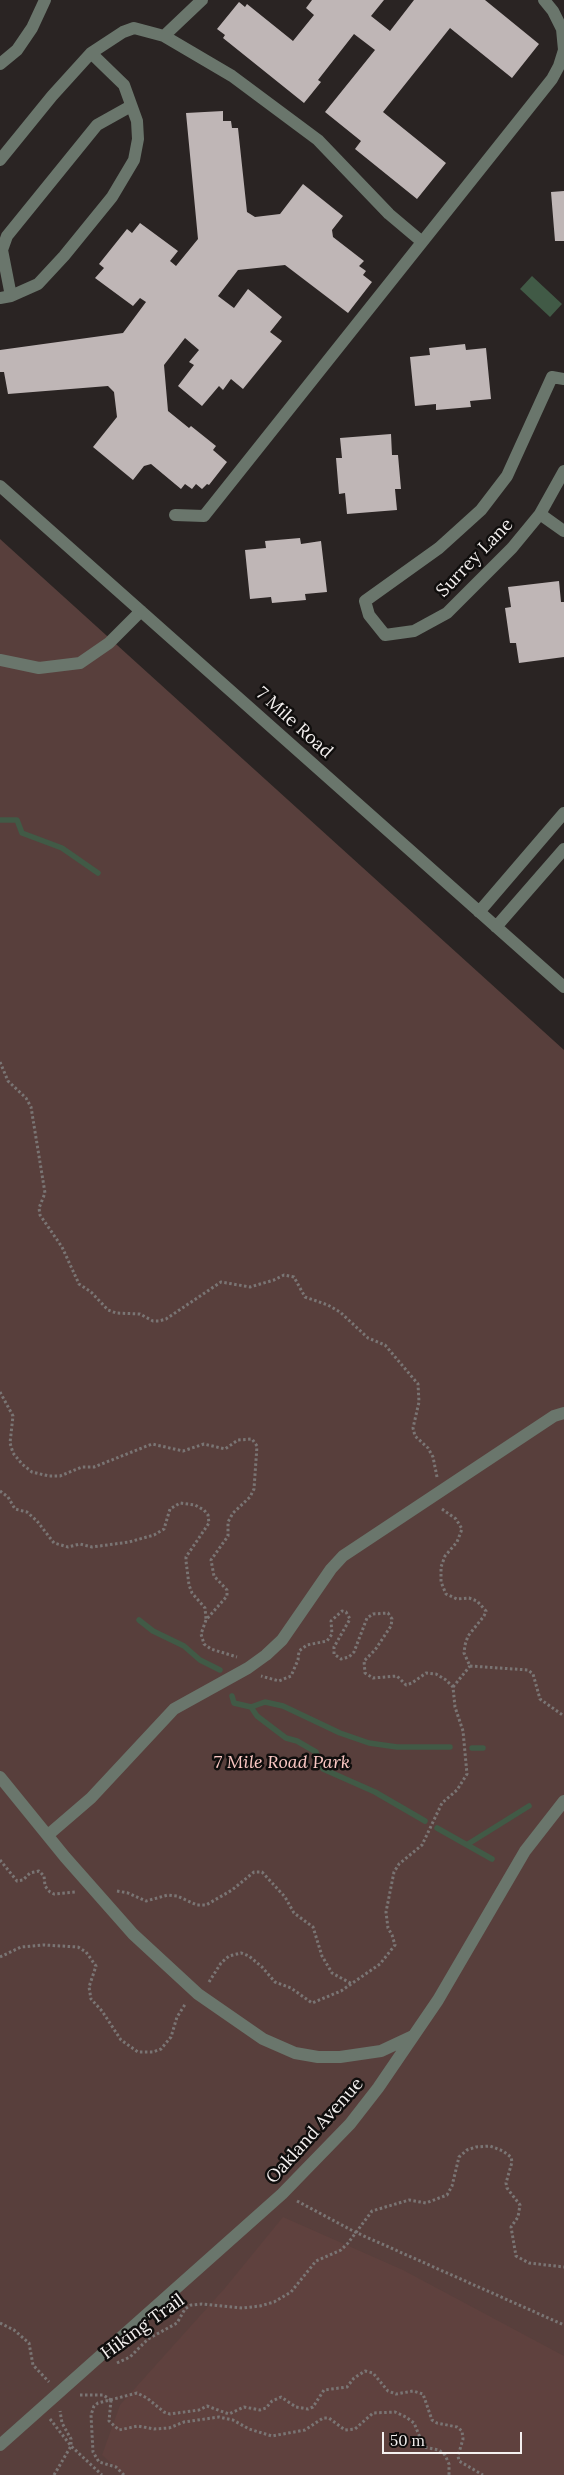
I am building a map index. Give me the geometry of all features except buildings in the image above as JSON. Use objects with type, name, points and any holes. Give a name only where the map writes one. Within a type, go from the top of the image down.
[{"type":"street","points":[[1,62],[17,50],[32,28],[45,0]]},
{"type":"street","points":[[164,36],[202,0]]},
{"type":"street","points":[[175,516],[204,516],[421,241],[552,79],[564,50],[562,29],[553,11],[544,0]]},
{"type":"street","points":[[0,160],[52,96],[91,53],[122,32],[134,28],[164,36],[232,76],[318,140],[389,214],[421,241]]},
{"type":"street","points":[[91,53],[124,85],[131,106],[136,121],[138,139],[134,160],[126,176],[64,256],[38,284],[6,297],[2,250],[6,236],[97,125],[131,106]]},
{"type":"street","name":"Surrey Lane","points":[[564,379],[552,377],[507,476],[481,510],[439,548],[365,601],[369,615],[384,635],[414,631],[446,613],[512,548],[540,514],[564,471]]},
{"type":"street","name":"7 Mile Road","points":[[0,486],[564,987]]},
{"type":"street","points":[[540,514],[564,531]]},
{"type":"street","points":[[0,660],[39,668],[80,663],[109,643],[141,611]]},
{"type":"street","points":[[479,912],[564,813]]},
{"type":"street","points":[[496,927],[564,849]]},
{"type":"street","points":[[48,1835],[91,1798],[174,1710],[248,1668],[282,1640],[331,1569],[343,1556],[554,1416],[564,1413]]},
{"type":"street","points":[[0,1777],[133,1934],[198,1994],[263,2039],[303,2055],[318,2058],[361,2055],[381,2051],[413,2036]]},
{"type":"street","name":"Oakland Avenue","points":[[0,2445],[282,2194],[350,2124],[378,2088],[467,1952],[525,1851],[564,1801]]},
{"type":"path","points":[[0,1062],[8,1081],[31,1107],[45,1193],[39,1208],[40,1215],[62,1247],[79,1284],[91,1292],[108,1310],[116,1313],[140,1314],[154,1321],[159,1321],[166,1319],[220,1282],[250,1286],[274,1280],[284,1274],[294,1277],[305,1297],[328,1305],[340,1312],[368,1338],[385,1345],[418,1384],[419,1402],[413,1428],[415,1436],[428,1448],[433,1457],[436,1467],[436,1495],[440,1507],[456,1519],[462,1530],[457,1542],[445,1556],[441,1566],[441,1582],[446,1594],[457,1599],[469,1598],[477,1601],[486,1611],[468,1636],[464,1645],[464,1653],[470,1666]]},
{"type":"path","points":[[0,1392],[14,1416],[10,1443],[13,1453],[32,1472],[49,1476],[60,1476],[82,1466],[94,1466],[152,1444],[183,1451],[204,1444],[225,1449],[238,1440],[252,1439],[257,1446],[254,1489],[250,1497],[233,1513],[228,1522],[228,1536],[211,1560],[214,1576],[226,1590],[227,1596],[206,1620],[201,1634],[204,1644],[211,1649],[235,1655],[248,1668],[273,1681],[279,1681],[291,1676],[298,1660],[299,1651],[307,1645],[327,1641],[332,1634],[331,1621],[342,1611],[350,1615],[350,1619],[336,1641],[334,1650],[338,1658],[349,1657],[356,1648],[367,1618],[384,1612],[390,1615],[391,1626],[375,1650],[364,1661],[365,1673],[373,1678],[397,1676],[406,1685],[412,1683],[422,1674],[433,1673],[453,1687],[456,1707],[463,1731],[467,1774],[457,1790],[442,1803],[422,1846],[399,1864],[394,1872],[386,1912],[388,1928],[395,1945],[380,1964],[352,1984],[341,1991],[312,2003],[291,1988],[270,1979],[262,1967],[249,1956],[235,1954],[221,1963],[204,1990],[183,2006],[171,2037],[161,2049],[153,2052],[138,2052],[121,2040],[102,2011],[90,1999],[89,1987],[96,1966],[86,1952],[78,1947],[44,1945],[20,1947],[0,1957]]},
{"type":"path","points":[[0,1490],[8,1496],[15,1509],[27,1512],[37,1521],[54,1543],[68,1547],[80,1544],[92,1547],[129,1542],[154,1535],[164,1529],[170,1509],[174,1504],[187,1502],[204,1510],[209,1519],[204,1532],[186,1557],[186,1561],[189,1585],[192,1593],[205,1608],[206,1620]]},
{"type":"path","points":[[453,1687],[470,1666]]},
{"type":"path","points":[[470,1666],[528,1670],[533,1674],[540,1699],[564,1716]]},
{"type":"path","points":[[0,1860],[17,1881],[23,1880],[30,1873],[39,1871],[44,1876],[46,1889],[54,1894],[82,1892],[98,1895],[122,1892],[146,1902],[168,1895],[177,1896],[197,1905],[206,1905],[232,1890],[254,1872],[262,1872],[285,1897],[294,1913],[313,1928],[322,1956],[332,1973],[352,1984]]},
{"type":"path","name":"Hiking Trail","points":[[110,2368],[130,2357],[148,2339],[177,2323],[185,2309],[191,2305],[202,2304],[243,2308],[260,2306],[284,2297],[292,2292],[316,2261],[341,2250],[348,2244],[372,2211],[409,2200],[421,2203],[447,2195],[452,2186],[459,2157],[467,2150],[476,2147],[490,2146],[512,2157],[506,2184],[520,2205],[518,2217],[511,2227],[516,2256],[529,2263],[564,2266]]},
{"type":"path","points":[[282,2194],[355,2232],[564,2324]]},
{"type":"path","points":[[0,2324],[14,2330],[29,2342],[33,2365],[59,2392]]},
{"type":"path","points":[[124,2475],[116,2467],[99,2462],[92,2449],[92,2409],[98,2403],[137,2393],[147,2398],[164,2412],[170,2414],[199,2410],[207,2406],[225,2414],[232,2414],[244,2407],[260,2410],[266,2408],[276,2398],[280,2397],[296,2407],[308,2409],[313,2406],[324,2390],[346,2387],[358,2374],[369,2371],[388,2391],[398,2394],[409,2391],[419,2392],[425,2396],[432,2420],[436,2423],[460,2428],[463,2439],[458,2456],[459,2461],[484,2475]]},
{"type":"path","points":[[74,2397],[89,2394],[103,2395],[111,2400]]},
{"type":"path","points":[[111,2400],[109,2421],[119,2430],[138,2426],[154,2429],[170,2428],[184,2422],[220,2417],[233,2420],[248,2429],[272,2436],[305,2430],[323,2418],[329,2418],[345,2430],[355,2429],[374,2413],[395,2412],[406,2416],[414,2423],[424,2448],[438,2450],[445,2455],[449,2464],[449,2475]]},
{"type":"path","points":[[54,2475],[71,2446],[71,2439],[62,2423],[61,2407]]},
{"type":"path","points":[[41,2408],[71,2446],[102,2475]]},
{"type":"green space","name":"7 Mile Road Park","points":[[0,539],[564,1050],[564,2475],[0,2475]]},
{"type":"shaded area","points":[[532,276],[562,304],[550,317],[520,289]]},
{"type":"shaded area","points":[[283,2217],[403,2270],[564,2356],[564,2475],[124,2475],[102,2455],[120,2405],[225,2288]]},
{"type":"waterway","points":[[0,820],[17,820],[22,833],[62,848],[98,873]]},
{"type":"waterway","points":[[139,1620],[153,1631],[184,1646],[200,1660],[220,1670]]},
{"type":"waterway","points":[[232,1696],[234,1703],[251,1707],[257,1716],[286,1738],[297,1741],[316,1752],[323,1769],[375,1792],[425,1821]]},
{"type":"waterway","points":[[251,1707],[265,1702],[283,1706],[340,1733],[369,1743],[397,1747],[450,1747]]},
{"type":"waterway","points":[[472,1748],[483,1748]]},
{"type":"waterway","points":[[468,1844],[529,1806]]},
{"type":"waterway","points":[[437,1828],[492,1859]]}]
